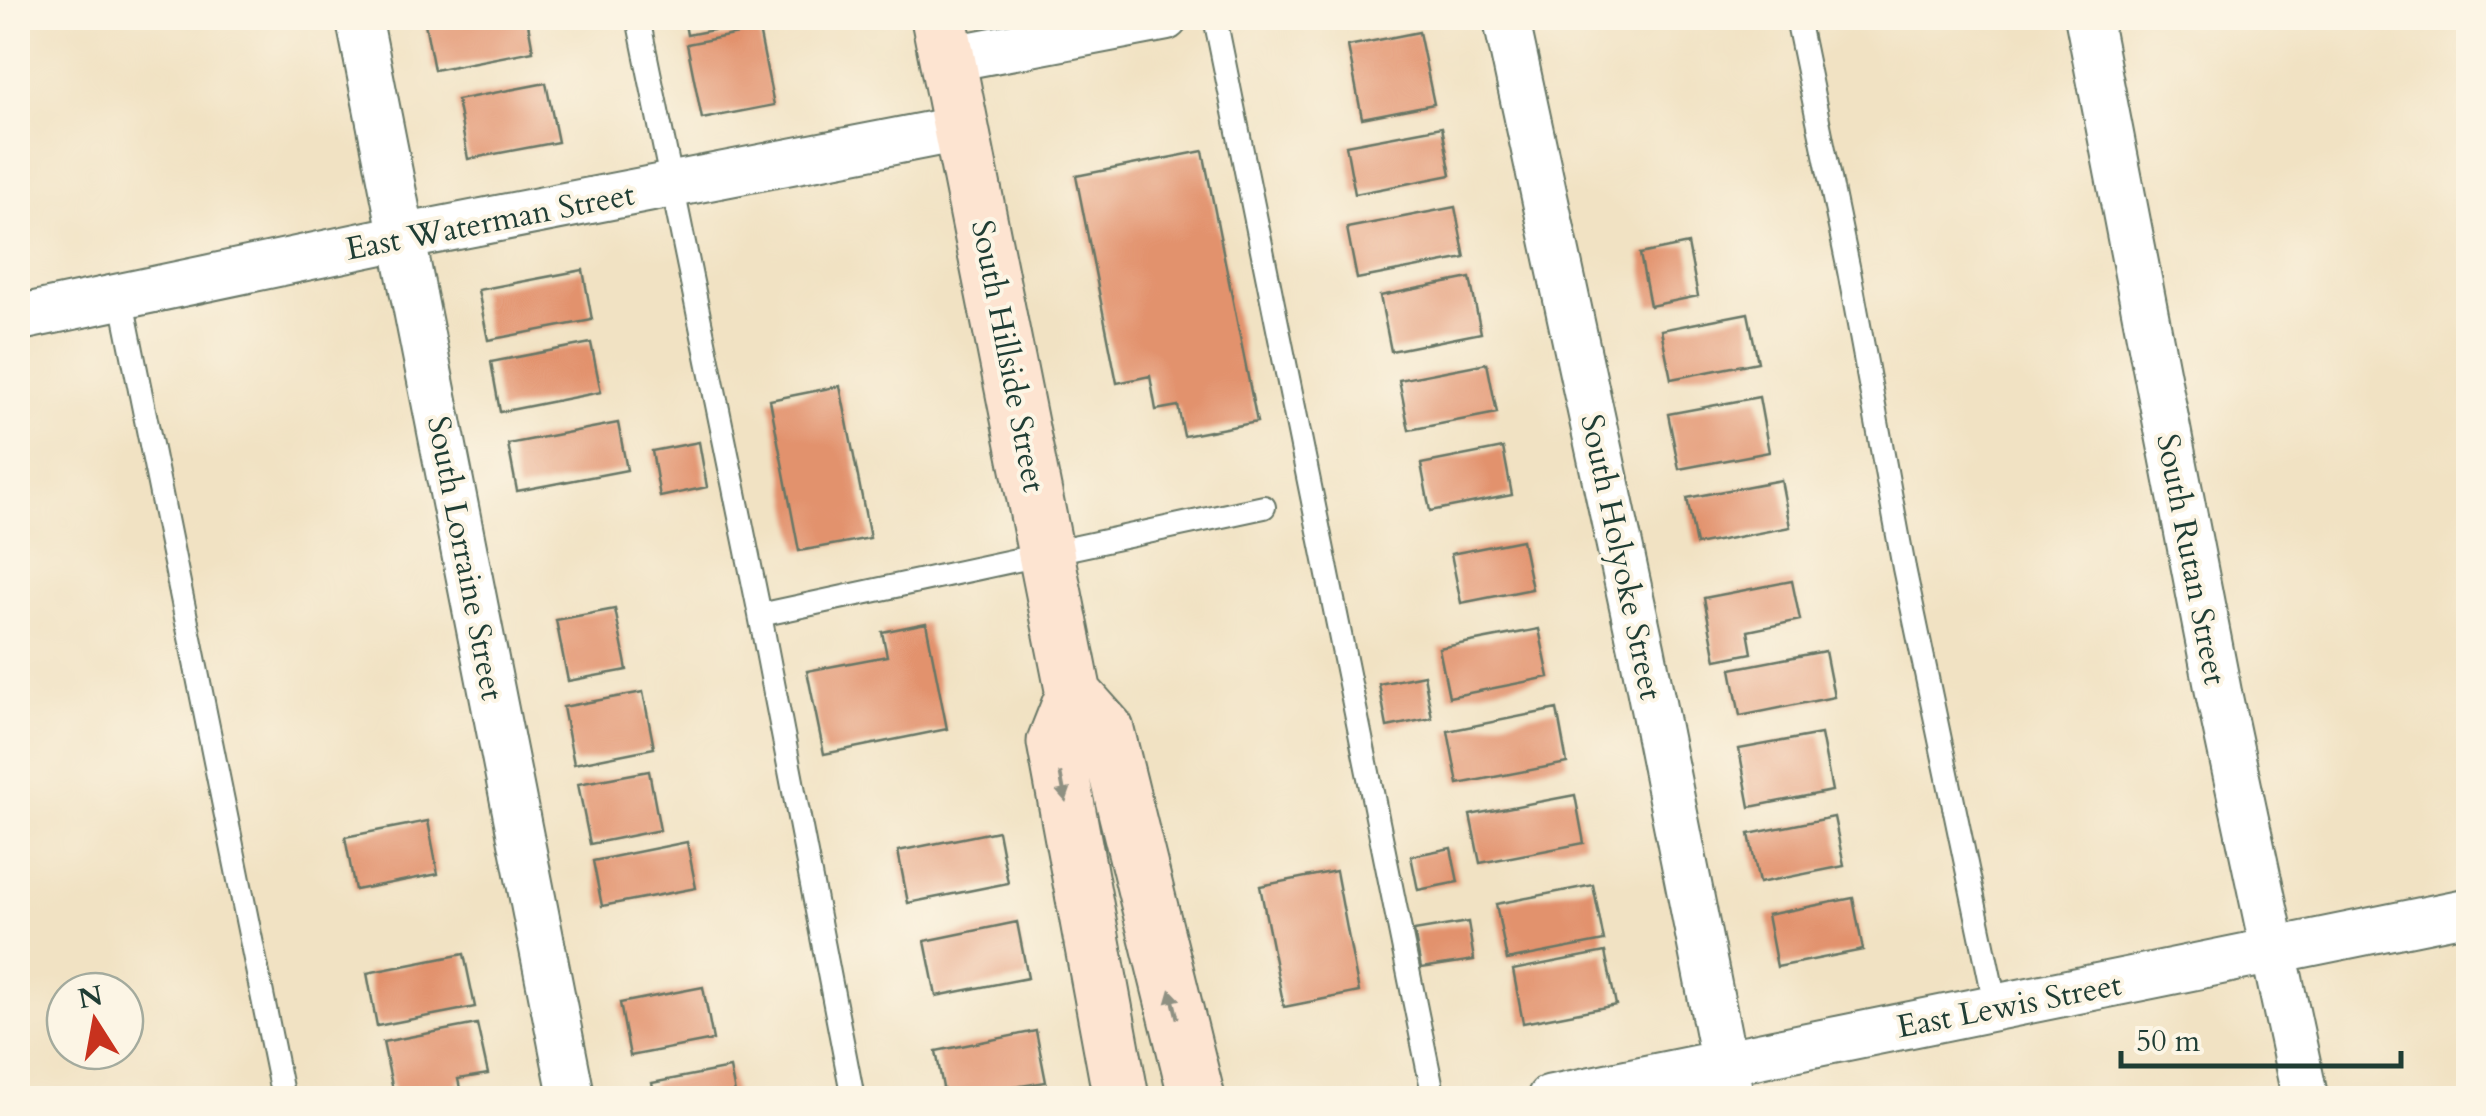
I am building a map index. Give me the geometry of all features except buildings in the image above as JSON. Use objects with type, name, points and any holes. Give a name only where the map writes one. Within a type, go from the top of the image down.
[{"type":"main road","name":"South Hillside Street","points":[[944,38],[1074,694]]},
{"type":"main road","points":[[1121,1098],[1054,742],[1074,694],[1106,730],[1197,1098]]},
{"type":"street","name":"South Lorraine Street","points":[[359,18],[572,1098]]},
{"type":"street","points":[[944,38],[1166,18]]},
{"type":"street","name":"South Holyoke Street","points":[[1506,18],[1642,650],[1728,1081]]},
{"type":"street","name":"South Rutan Street","points":[[2088,18],[2218,696],[2305,1098]]},
{"type":"street","name":"East Waterman Street","points":[[18,318],[963,128]]},
{"type":"street","name":"East Lewis Street","points":[[1550,1098],[1728,1081],[1996,1008],[2468,911]]},
{"type":"lane","points":[[638,18],[760,615],[853,1098]]},
{"type":"lane","points":[[1215,18],[1434,1098]]},
{"type":"lane","points":[[1797,18],[1850,270],[1904,568],[1996,1008]]},
{"type":"lane","points":[[122,296],[283,1098]]},
{"type":"lane","points":[[760,615],[1264,507]]}]
